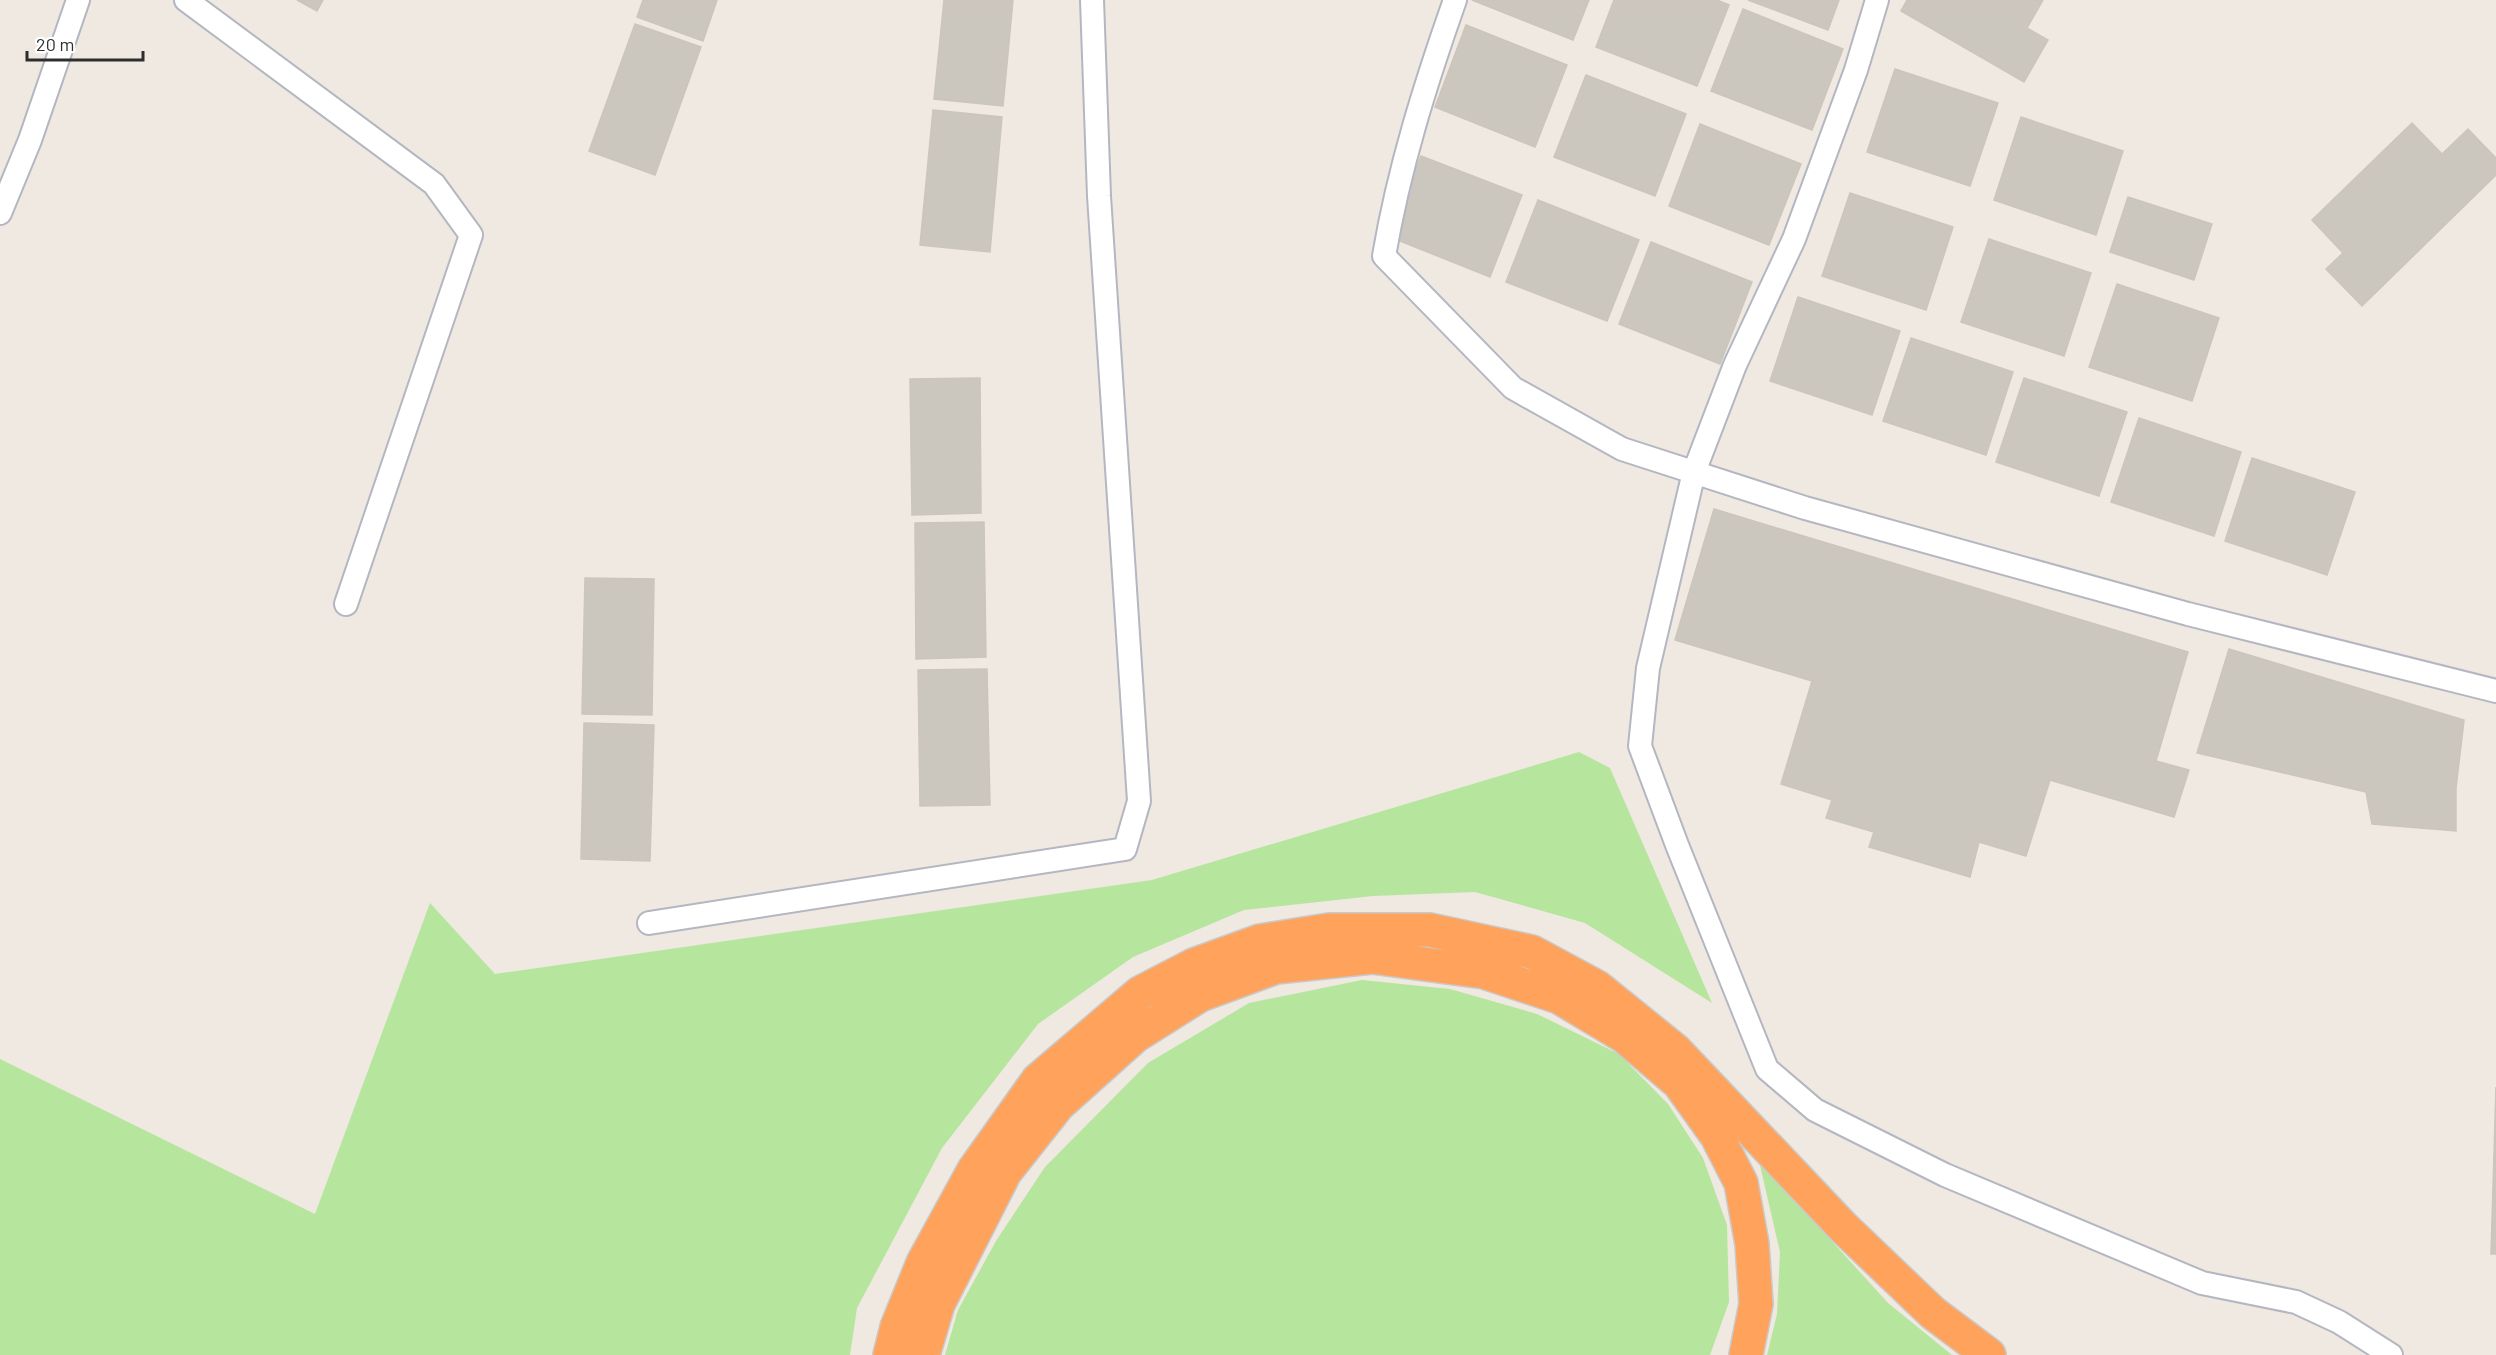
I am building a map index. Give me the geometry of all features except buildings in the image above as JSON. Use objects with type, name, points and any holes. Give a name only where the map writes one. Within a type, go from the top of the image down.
[{"type":"highway","points":[[890,1355],[897,1327],[923,1263],[974,1170],[1038,1080],[1140,993],[1194,965],[1260,941],[1329,930],[1430,930],[1532,952],[1597,987],[1675,1050],[1843,1227],[1933,1313],[1989,1355]]},
{"type":"highway","points":[[923,1355],[939,1304],[1005,1172],[1058,1105],[1135,1035],[1200,995],[1276,967],[1372,957],[1484,972],[1559,997],[1624,1036],[1679,1083],[1718,1136],[1741,1183],[1752,1244],[1756,1304],[1746,1355]]},
{"type":"lane","points":[[0,213],[30,140],[78,0]]},
{"type":"lane","points":[[186,0],[434,184],[471,235],[346,604]]},
{"type":"lane","points":[[649,923],[1125,849],[1139,801],[1098,196],[1092,0]]},
{"type":"lane","points":[[1455,0],[1418,105],[1394,200],[1384,256],[1513,388],[1622,449],[1805,508],[2188,614],[2496,691]]},
{"type":"lane","points":[[1877,0],[1856,70],[1794,239],[1735,366],[1694,472],[1648,668],[1640,746],[1767,1069],[1815,1110],[1945,1175],[2202,1283],[2296,1302],[2339,1322],[2391,1355]]},
{"type":"green space","points":[[1579,752],[1610,768],[1712,1003],[1585,923],[1475,892],[1373,896],[1244,910],[1133,957],[1038,1024],[942,1148],[857,1308],[850,1355],[0,1355],[0,1059],[315,1214],[430,903],[495,974],[1152,880]]},
{"type":"green space","points":[[1362,980],[1450,989],[1537,1014],[1619,1054],[1668,1104],[1703,1158],[1727,1225],[1729,1302],[1710,1355],[945,1355],[958,1310],[996,1241],[1045,1167],[1148,1063],[1249,1003]]},
{"type":"green space","points":[[1759,1161],[1888,1303],[1952,1355],[1767,1355],[1777,1314],[1780,1252]]}]
